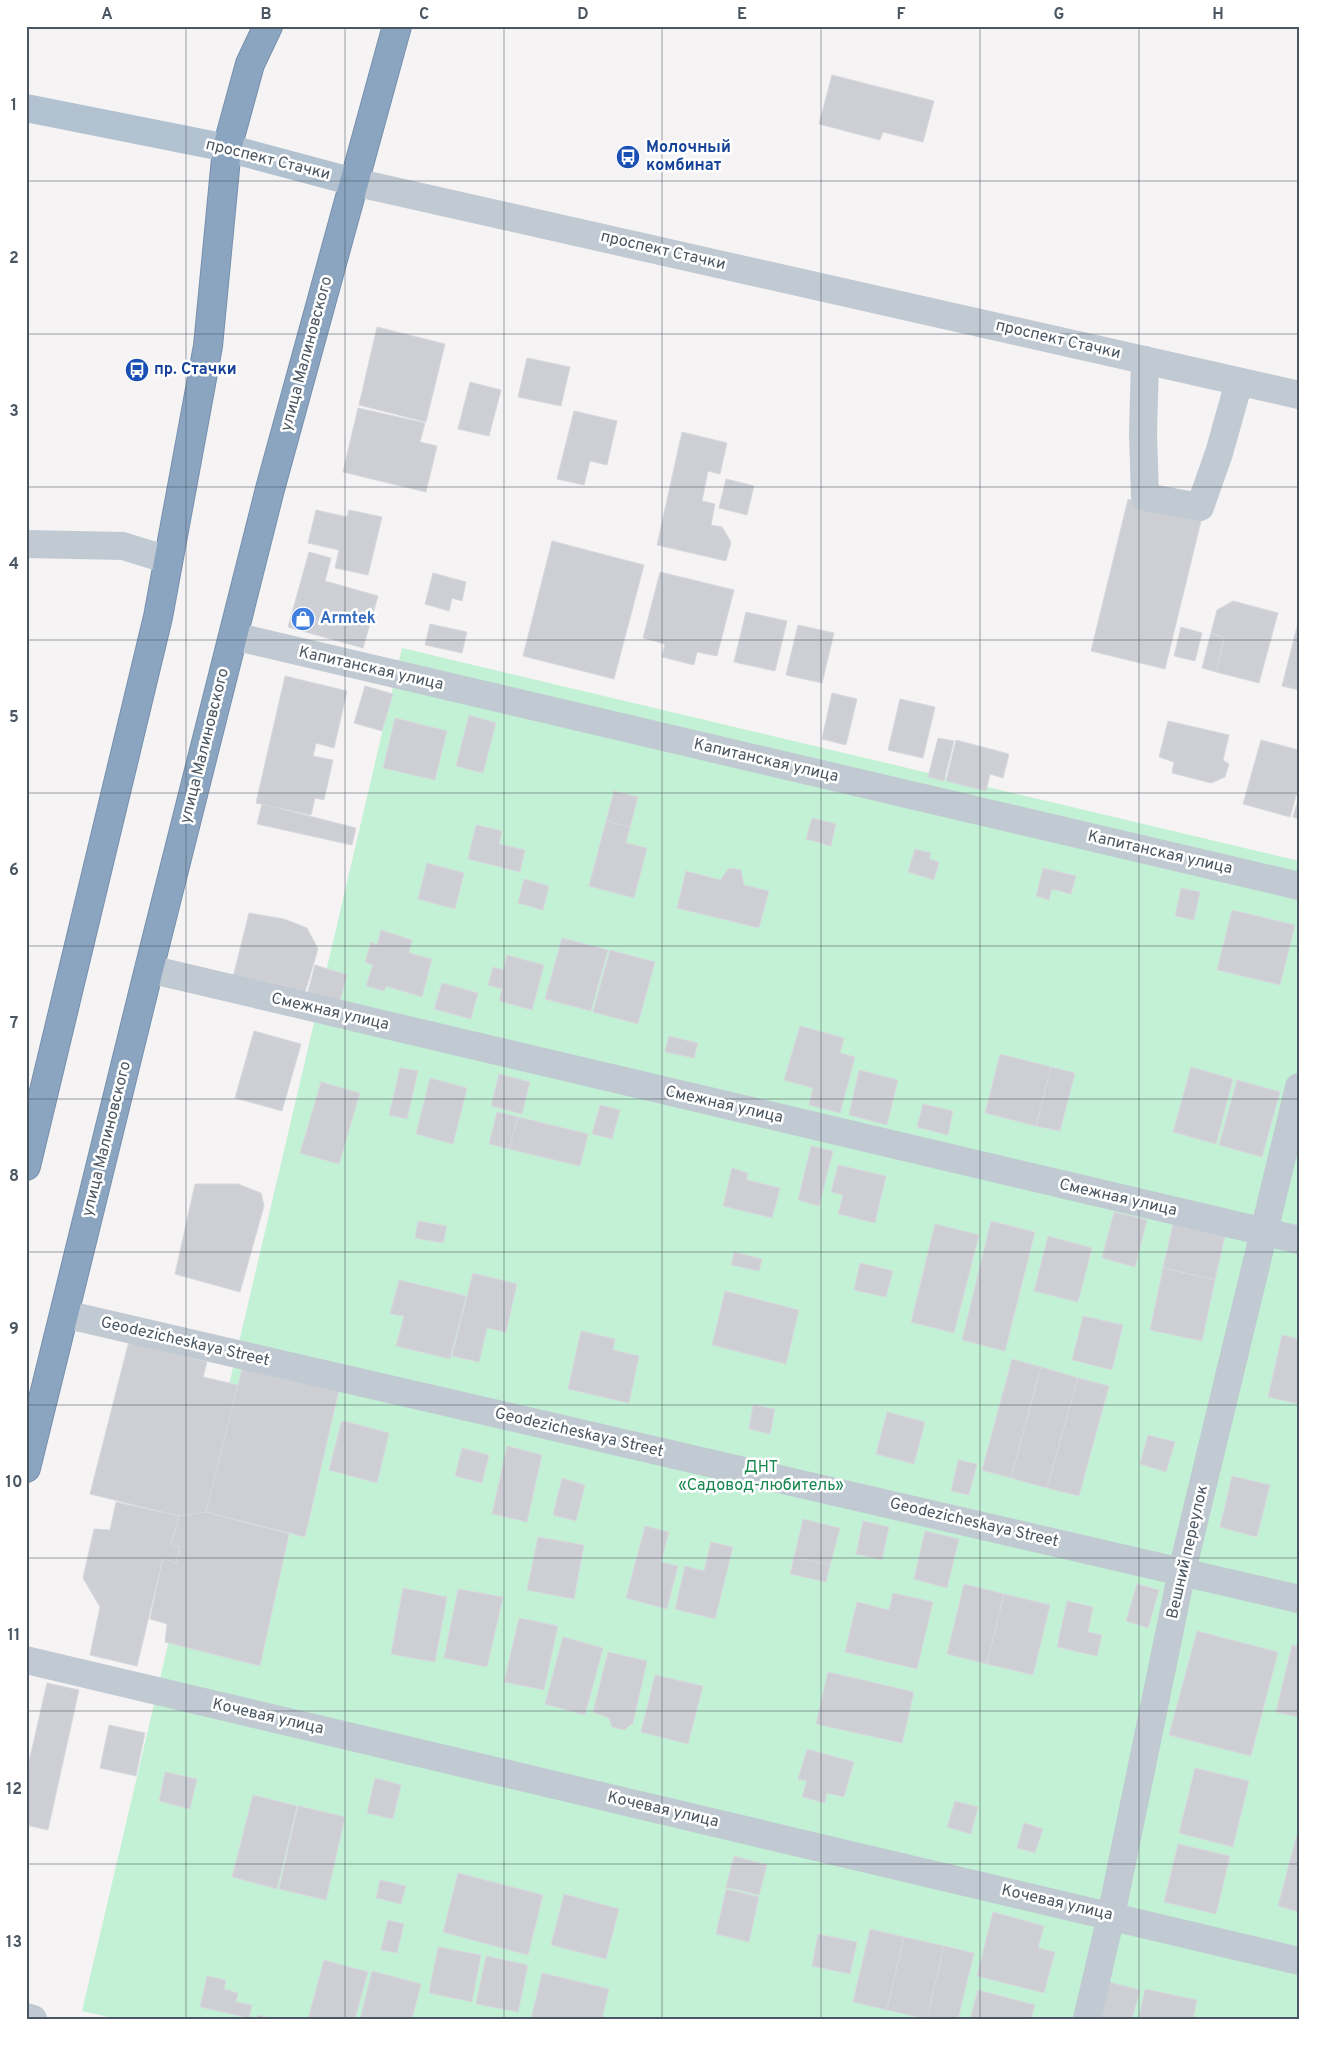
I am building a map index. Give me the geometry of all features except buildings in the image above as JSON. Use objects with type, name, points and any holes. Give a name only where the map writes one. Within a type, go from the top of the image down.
[{"type":"highway","points":[[26,1166],[158,617],[208,346],[227,148],[250,64],[268,26]]},
{"type":"highway","name":"улица Малиновского","points":[[26,1468],[149,969],[273,480],[397,26]]},
{"type":"main road","name":"проспект Стачки","points":[[26,108],[227,148],[354,182]]},
{"type":"street","name":"проспект Стачки","points":[[354,182],[1299,395]]},
{"type":"street","points":[[1144,360],[1143,434],[1145,497],[1200,507],[1219,453],[1240,382]]},
{"type":"street","points":[[26,544],[123,546],[168,560]]},
{"type":"street","name":"Капитанская улица","points":[[233,636],[1299,886]]},
{"type":"street","name":"Смежная улица","points":[[149,969],[1299,1240]]},
{"type":"street","name":"Вешний переулок","points":[[1087,2019],[1111,1916],[1182,1571],[1299,1088]]},
{"type":"street","name":"Geodezicheskaya Street","points":[[64,1314],[1299,1599]]},
{"type":"street","name":"Кочевая улица","points":[[26,1660],[1299,1961]]},
{"type":"street","points":[[26,2017],[33,2019]]},
{"type":"green space","name":"ДНТ «Садовод-любитель»","points":[[402,648],[1299,861],[1299,2019],[117,2019],[82,2011]]},
{"type":"place","name":"Молочный комбинат","points":[[628,157]]},
{"type":"place","name":"пр. Стачки","points":[[137,370]]},
{"type":"place","name":"Armtek","points":[[303,619]]}]
